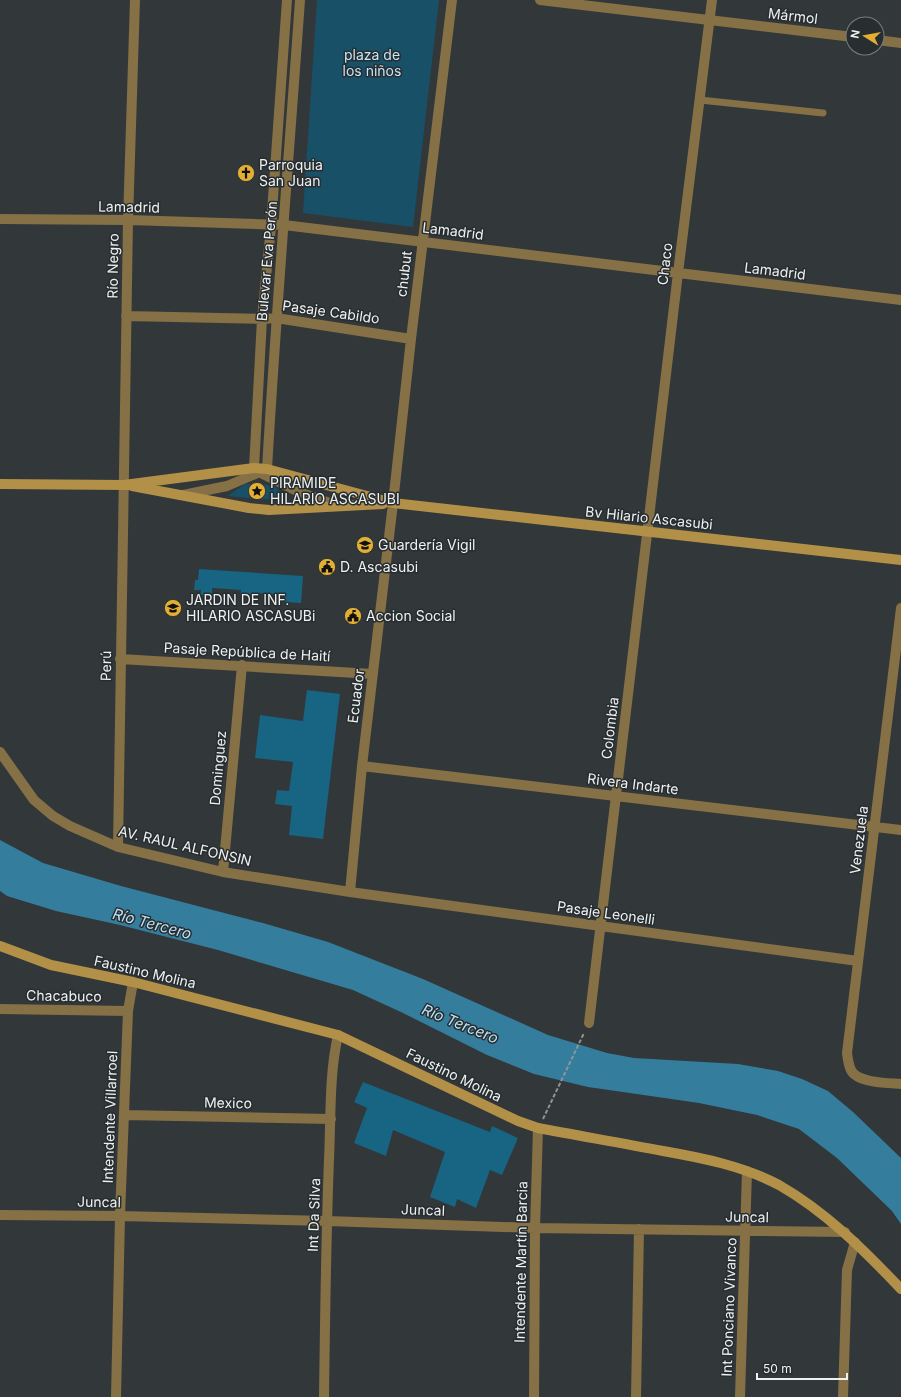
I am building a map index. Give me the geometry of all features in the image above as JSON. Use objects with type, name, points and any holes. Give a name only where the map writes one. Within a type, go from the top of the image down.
[{"type":"main road","points":[[0,484],[124,485],[260,469],[393,503]]},
{"type":"main road","points":[[124,485],[250,508],[269,510],[393,503]]},
{"type":"main road","name":"Bv Hilario Ascasubi","points":[[393,503],[901,560]]},
{"type":"main road","name":"Faustino Molina","points":[[0,946],[51,966],[133,982],[338,1035],[518,1121],[538,1128],[709,1160],[747,1171],[778,1185],[795,1195],[845,1232],[901,1289]]},
{"type":"main road","name":"Faustino Molina","points":[[876,1263],[901,1280]]},
{"type":"street","name":"Río Negro","points":[[124,485],[128,220],[135,0]]},
{"type":"street","name":"Bulevar Eva Perón","points":[[260,469],[262,319],[271,226],[287,0]]},
{"type":"street","name":"Bulevar Eva Perón","points":[[260,469],[284,225],[300,0]]},
{"type":"street","name":"chubut","points":[[393,503],[422,241],[452,0]]},
{"type":"street","name":"Mármol","points":[[540,0],[845,36]]},
{"type":"street","name":"Chaco","points":[[648,532],[712,0]]},
{"type":"street","points":[[885,41],[901,42]]},
{"type":"street","name":"Lamadrid","points":[[0,219],[128,220],[271,226],[284,225],[901,300]]},
{"type":"street","name":"Pasaje Cabildo","points":[[126,316],[276,318],[411,339]]},
{"type":"street","points":[[181,496],[226,486],[260,469],[299,492],[338,506]]},
{"type":"street","name":"Perú","points":[[118,847],[124,485]]},
{"type":"street","name":"Ecuador","points":[[350,892],[362,766],[393,503]]},
{"type":"street","name":"Colombia","points":[[589,1023],[648,532]]},
{"type":"street","name":"Venezuela","points":[[901,608],[847,1053],[850,1067],[854,1074],[867,1080],[901,1084]]},
{"type":"street","name":"Pasaje República de Haití","points":[[120,659],[373,674]]},
{"type":"street","name":"Dominguez","points":[[223,872],[242,666]]},
{"type":"street","name":"AV. RAUL ALFONSIN","points":[[0,752],[34,800],[53,816],[70,826],[118,847],[223,872],[350,892]]},
{"type":"street","name":"Rivera Indarte","points":[[362,766],[901,830]]},
{"type":"street","name":"Pasaje Leonelli","points":[[350,892],[858,961]]},
{"type":"street","name":"Intendente Villarroel","points":[[116,1397],[120,1216],[128,1011],[133,982]]},
{"type":"street","name":"Chacabuco","points":[[0,1009],[128,1011]]},
{"type":"street","name":"Int Da Silva","points":[[324,1397],[327,1221],[333,1056],[338,1035]]},
{"type":"street","name":"Mexico","points":[[124,1115],[331,1119]]},
{"type":"street","name":"Intendente Martín Barcia","points":[[534,1397],[535,1228],[538,1128]]},
{"type":"street","name":"Int Ponciano Vivanco","points":[[740,1397],[747,1171]]},
{"type":"street","name":"Juncal","points":[[0,1215],[120,1216],[327,1221],[535,1228],[845,1232]]},
{"type":"street","points":[[636,1397],[639,1229]]},
{"type":"street","points":[[843,1397],[846,1270],[855,1242]]},
{"type":"lane","points":[[700,100],[823,113]]},
{"type":"path","points":[[538,1128],[589,1023]]},
{"type":"green space","name":"plaza de los niños","points":[[317,0],[439,0],[413,227],[303,213]]},
{"type":"green space","points":[[245,484],[274,486],[289,499],[258,499],[228,496]]},
{"type":"water","name":"Río Tercero","points":[[0,840],[43,863],[121,886],[263,923],[328,942],[423,979],[548,1035],[607,1053],[634,1058],[738,1064],[778,1071],[802,1079],[828,1091],[853,1112],[901,1158],[901,1224],[892,1211],[837,1158],[799,1129],[757,1115],[699,1103],[588,1087],[534,1074],[487,1055],[353,990],[218,950],[120,925],[56,911],[7,896],[0,891]]},
{"type":"building","points":[[199,569],[303,576],[301,603],[284,602],[285,595],[255,593],[255,596],[240,595],[241,590],[212,588],[212,596],[200,595],[201,590],[194,590],[195,580],[198,580]]},
{"type":"building","points":[[307,690],[340,694],[323,839],[289,835],[292,806],[275,804],[277,790],[289,791],[293,762],[255,758],[260,715],[303,721]]},
{"type":"building","points":[[363,1082],[490,1132],[492,1126],[518,1138],[502,1175],[490,1170],[476,1208],[457,1199],[455,1207],[430,1197],[445,1152],[393,1130],[386,1156],[354,1143],[367,1108],[354,1102]]},
{"type":"place","name":"Parroquia San Juan","points":[[246,173]]},
{"type":"place","name":"PIRAMIDE HILARIO ASCASUBI","points":[[257,491]]},
{"type":"place","name":"Guardería Vigil","points":[[365,545]]},
{"type":"place","name":"D. Ascasubi","points":[[327,567]]},
{"type":"place","name":"JARDIN DE INF. HILARIO ASCASUBi","points":[[173,608]]},
{"type":"place","name":"Accion Social","points":[[353,616]]}]
